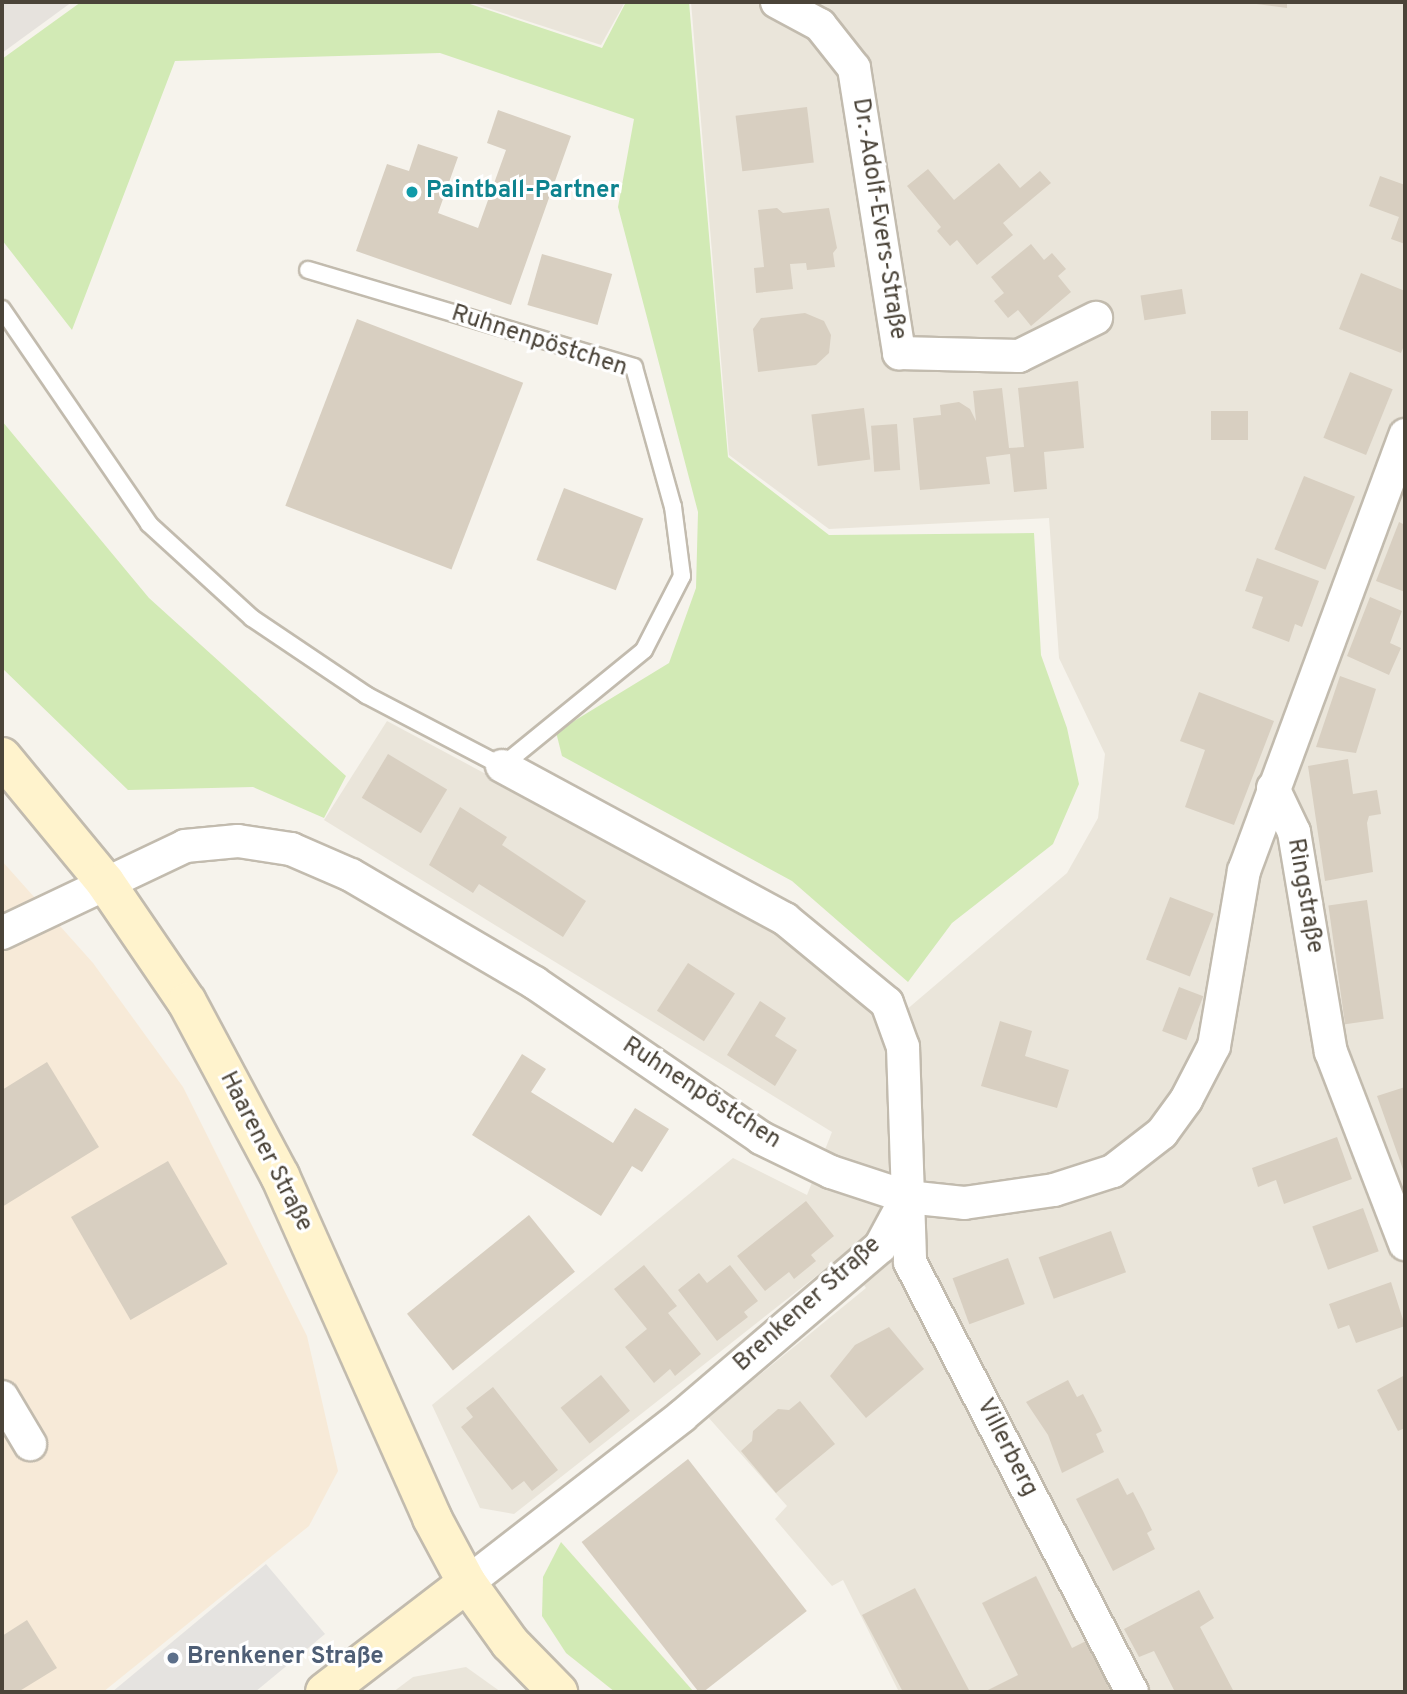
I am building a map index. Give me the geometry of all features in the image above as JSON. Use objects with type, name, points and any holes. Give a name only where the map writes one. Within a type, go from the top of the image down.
[{"type":"main road","name":"Haarener Straße","points":[[2,757],[105,882],[187,1002],[280,1176],[432,1518],[467,1583],[510,1643],[558,1692]]},
{"type":"main road","name":"Brenkener Straße","points":[[326,1692],[467,1583]]},
{"type":"street","name":"Dr.-Adolf-Evers-Straße","points":[[777,2],[820,25],[854,68],[900,353],[1019,356],[1096,318]]},
{"type":"street","points":[[502,766],[785,919],[887,1003],[903,1047],[907,1197],[964,1203],[1054,1190],[1113,1171],[1162,1133],[1186,1100],[1214,1046],[1244,870],[1405,435]]},
{"type":"street","name":"Ringstraße","points":[[1273,788],[1294,832],[1331,1052],[1405,1244]]},
{"type":"street","name":"Ruhnenpöstchen","points":[[2,933],[185,846],[238,841],[291,849],[351,874],[535,983],[761,1138],[831,1172],[907,1197]]},
{"type":"street","name":"Brenkener Straße","points":[[467,1583],[682,1416],[880,1247],[907,1197]]},
{"type":"street","name":"Villerberg","points":[[907,1197],[910,1262],[1132,1692]]},
{"type":"street","points":[[2,1397],[30,1444]]},
{"type":"lane","name":"Ruhnenpöstchen","points":[[308,270],[634,367],[673,507],[682,576],[644,650],[502,766]]},
{"type":"lane","points":[[2,309],[149,524],[252,618],[366,695],[502,766]]},
{"type":"shaded area","points":[[2,2],[72,2],[2,53]]},
{"type":"shaded area","points":[[469,2],[625,2],[601,45]]},
{"type":"shaded area","points":[[691,2],[1405,2],[1405,1692],[899,1692],[843,1580],[832,1586],[775,1519],[787,1506],[708,1417],[866,1288],[843,1255],[514,1514],[480,1508],[432,1405],[733,1158],[807,1195],[832,1132],[324,820],[387,721],[790,937],[885,1028],[1067,873],[1098,818],[1105,754],[1059,658],[1049,518],[829,529],[729,455]]},
{"type":"shaded area","points":[[2,861],[93,963],[183,1087],[307,1336],[338,1471],[309,1526],[103,1692],[2,1692]]},
{"type":"shaded area","points":[[266,1564],[325,1634],[255,1692],[112,1692]]},
{"type":"shaded area","points":[[466,1667],[501,1692],[393,1692],[413,1677]]},
{"type":"green space","points":[[81,2],[464,2],[602,48],[626,2],[689,2],[728,457],[829,535],[1034,533],[1041,655],[1067,728],[1079,784],[1053,844],[952,923],[908,982],[792,881],[562,756],[556,732],[669,663],[696,588],[698,512],[618,207],[634,119],[440,53],[175,61],[72,330],[2,240],[2,59]]},
{"type":"green space","points":[[2,421],[149,598],[346,776],[324,818],[253,787],[128,790],[2,668]]},
{"type":"green space","points":[[561,1542],[694,1692],[615,1692],[566,1653],[542,1616],[543,1577]]},
{"type":"building","points":[[1241,2],[1287,2],[1287,8]]},
{"type":"building","points":[[807,107],[814,163],[742,171],[736,116]]},
{"type":"building","name":"Paintball-Partner","points":[[498,110],[571,136],[511,305],[356,251],[387,164],[409,171],[418,144],[458,157],[438,213],[478,228],[506,150],[487,143]]},
{"type":"building","points":[[999,163],[1020,188],[1040,171],[1051,183],[1003,223],[1013,235],[977,265],[957,240],[950,246],[937,231],[941,227],[907,186],[928,169],[954,200]]},
{"type":"building","points":[[1380,176],[1405,185],[1405,244],[1391,239],[1399,217],[1369,206]]},
{"type":"building","points":[[777,208],[783,213],[829,208],[837,248],[833,253],[835,267],[807,270],[806,263],[790,264],[793,289],[756,293],[754,268],[764,267],[758,210]]},
{"type":"building","points":[[1031,244],[1044,260],[1052,253],[1066,269],[1058,276],[1071,292],[1031,326],[1018,310],[1008,318],[994,301],[1004,293],[991,277]]},
{"type":"building","points":[[542,254],[612,274],[598,325],[527,305]]},
{"type":"building","points":[[1361,273],[1405,291],[1405,343],[1401,353],[1339,329]]},
{"type":"building","points":[[1182,289],[1186,314],[1144,320],[1141,296]]},
{"type":"building","points":[[805,313],[824,321],[831,335],[829,353],[816,365],[758,372],[753,329],[761,318]]},
{"type":"building","points":[[357,319],[523,383],[452,570],[285,506]]},
{"type":"building","points":[[1350,372],[1393,389],[1366,455],[1323,438]]},
{"type":"building","points":[[1078,381],[1084,448],[1044,452],[1047,489],[1014,492],[1010,454],[986,457],[990,484],[920,490],[913,418],[941,415],[940,405],[959,402],[970,409],[976,421],[973,391],[1002,388],[1009,448],[1024,447],[1018,388]]},
{"type":"building","points":[[864,408],[870,460],[818,466],[811,414]]},
{"type":"building","points":[[1211,411],[1248,411],[1248,440],[1211,440]]},
{"type":"building","points":[[897,424],[900,470],[874,472],[871,426]]},
{"type":"building","points":[[1304,476],[1355,497],[1325,570],[1274,549]]},
{"type":"building","points":[[564,488],[643,518],[616,590],[536,560]]},
{"type":"building","points":[[1399,522],[1405,525],[1405,592],[1376,581]]},
{"type":"building","points":[[1257,558],[1319,581],[1302,627],[1295,624],[1289,642],[1252,628],[1263,597],[1245,591]]},
{"type":"building","points":[[1370,597],[1402,611],[1390,643],[1401,648],[1389,675],[1347,656]]},
{"type":"building","points":[[1340,676],[1376,689],[1356,753],[1316,747]]},
{"type":"building","points":[[1199,692],[1274,721],[1234,825],[1185,807],[1205,750],[1180,741]]},
{"type":"building","points":[[388,754],[447,790],[421,833],[362,798]]},
{"type":"building","points":[[1348,759],[1353,794],[1377,790],[1381,814],[1369,816],[1367,823],[1373,872],[1325,881],[1308,766]]},
{"type":"building","points":[[460,807],[507,837],[502,845],[586,901],[563,937],[479,884],[473,893],[429,865]]},
{"type":"building","points":[[1170,897],[1214,914],[1190,976],[1146,960]]},
{"type":"building","points":[[1367,900],[1384,1019],[1345,1024],[1328,905]]},
{"type":"building","points":[[688,963],[735,993],[704,1041],[657,1011]]},
{"type":"building","points":[[1179,987],[1203,996],[1186,1040],[1162,1031]]},
{"type":"building","points":[[760,1001],[786,1018],[775,1036],[797,1050],[775,1086],[727,1055]]},
{"type":"building","points":[[1000,1021],[1032,1031],[1025,1056],[1069,1070],[1057,1108],[981,1086]]},
{"type":"building","points":[[522,1054],[546,1069],[531,1092],[613,1143],[635,1108],[669,1129],[642,1172],[632,1166],[601,1216],[472,1135]]},
{"type":"building","points":[[47,1062],[99,1147],[2,1207],[2,1090]]},
{"type":"building","points":[[1405,1087],[1405,1175],[1377,1096]]},
{"type":"building","points":[[1337,1137],[1352,1179],[1284,1204],[1276,1180],[1258,1187],[1252,1168]]},
{"type":"building","points":[[168,1161],[228,1264],[131,1320],[71,1217]]},
{"type":"building","points":[[806,1201],[834,1236],[811,1255],[816,1261],[794,1279],[789,1272],[765,1291],[737,1256]]},
{"type":"building","points":[[1363,1208],[1379,1251],[1328,1270],[1312,1226]]},
{"type":"building","points":[[529,1215],[575,1272],[453,1371],[407,1314]]},
{"type":"building","points":[[1111,1231],[1126,1272],[1054,1299],[1039,1257]]},
{"type":"building","points":[[1008,1258],[1025,1304],[969,1324],[953,1278]]},
{"type":"building","points":[[644,1265],[677,1306],[668,1313],[701,1354],[675,1376],[670,1369],[654,1383],[625,1347],[647,1329],[614,1289]]},
{"type":"building","points":[[730,1265],[758,1301],[744,1312],[748,1317],[717,1341],[678,1290],[699,1273],[707,1283]]},
{"type":"building","points":[[1391,1282],[1405,1326],[1356,1343],[1349,1325],[1338,1329],[1329,1304]]},
{"type":"building","points":[[889,1327],[924,1369],[866,1418],[830,1376],[855,1345]]},
{"type":"building","points":[[601,1375],[630,1411],[590,1443],[561,1408]]},
{"type":"building","points":[[1405,1375],[1405,1428],[1398,1431],[1377,1390]]},
{"type":"building","points":[[1068,1380],[1077,1397],[1083,1394],[1102,1431],[1096,1434],[1104,1452],[1062,1473],[1048,1435],[1026,1402]]},
{"type":"building","points":[[493,1387],[558,1470],[532,1491],[524,1481],[512,1490],[461,1427],[473,1417],[466,1408]]},
{"type":"building","points":[[800,1401],[835,1444],[776,1493],[741,1451],[752,1441],[753,1431],[778,1409],[789,1410]]},
{"type":"building","points":[[688,1459],[807,1611],[703,1692],[699,1692],[582,1542]]},
{"type":"building","points":[[1118,1478],[1127,1495],[1133,1492],[1143,1511],[1152,1530],[1147,1533],[1155,1549],[1113,1571],[1076,1499]]},
{"type":"building","points":[[1036,1576],[1072,1648],[1086,1641],[1111,1692],[984,1692],[1018,1675],[982,1603]]},
{"type":"building","points":[[915,1588],[970,1692],[903,1692],[862,1615]]},
{"type":"building","points":[[1199,1590],[1214,1618],[1200,1627],[1234,1692],[1175,1692],[1154,1651],[1139,1657],[1124,1629]]},
{"type":"building","points":[[27,1620],[57,1668],[18,1692],[2,1692],[2,1636]]},
{"type":"place","name":"Paintball-Partner","points":[[412,192]]},
{"type":"place","name":"Brenkener Straße","points":[[173,1658]]}]
